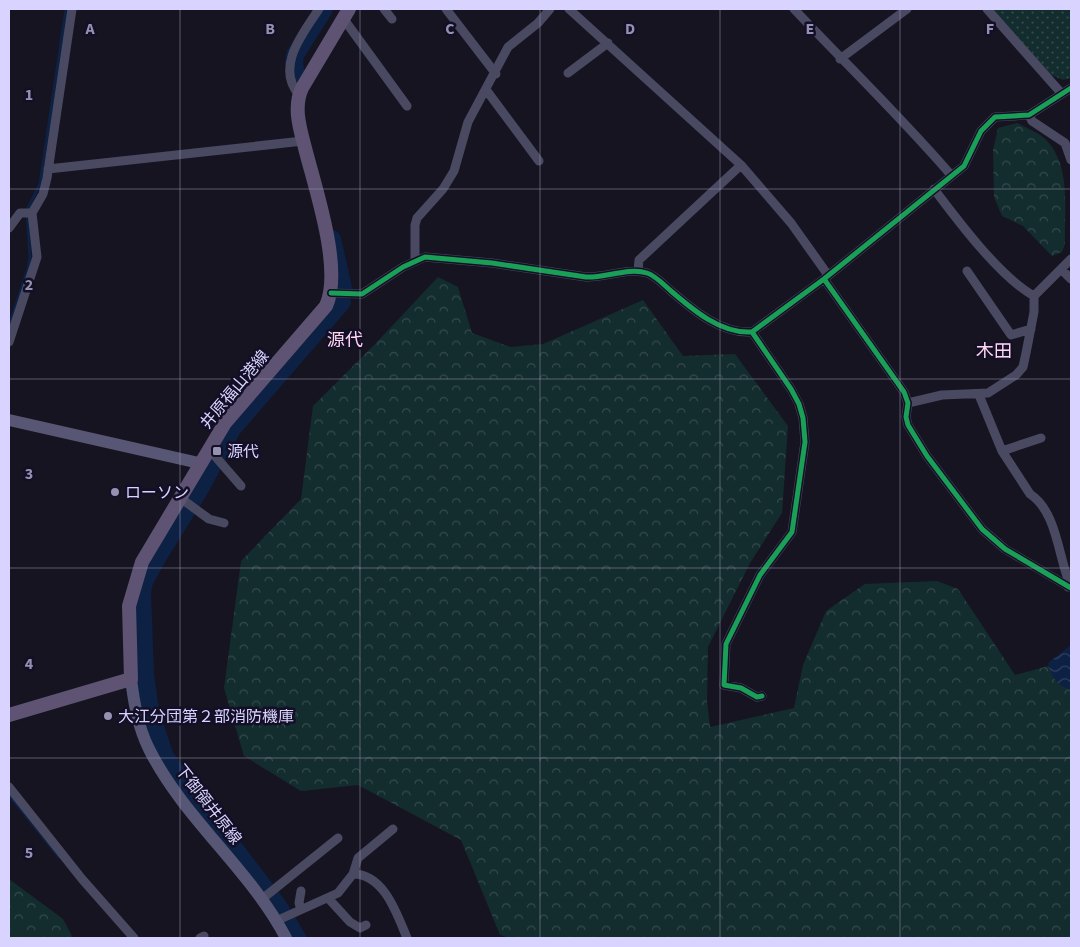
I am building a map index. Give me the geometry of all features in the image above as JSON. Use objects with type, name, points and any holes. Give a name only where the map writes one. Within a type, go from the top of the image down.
[{"type":"main road","points":[[331,293],[330,258],[297,111],[299,95],[346,13]]},
{"type":"main road","name":"井原福山港線","points":[[131,679],[128,630],[133,588],[142,562],[187,502],[199,463],[214,454],[230,417],[326,306],[331,293]]},
{"type":"main road","points":[[9,420],[199,463]]},
{"type":"main road","points":[[9,715],[131,679]]},
{"type":"main road","name":"下御領井原線","points":[[131,679],[139,723],[158,764],[182,800],[262,899],[276,921],[282,937]]},
{"type":"street","points":[[9,228],[20,213],[29,212],[43,194],[72,9]]},
{"type":"street","points":[[299,95],[294,90],[290,60],[293,49],[319,9]]},
{"type":"street","points":[[384,9],[392,19]]},
{"type":"street","points":[[446,9],[496,74]]},
{"type":"street","points":[[415,260],[415,224],[417,218],[443,189],[454,171],[468,122],[496,74],[508,47],[538,23],[550,9]]},
{"type":"street","points":[[569,9],[740,165],[791,224],[904,392],[908,403],[906,417],[908,425],[927,456],[982,529],[1005,549],[1070,588]]},
{"type":"street","points":[[794,9],[840,59],[910,128],[951,174]]},
{"type":"street","points":[[840,59],[907,9]]},
{"type":"street","points":[[987,9],[1062,94]]},
{"type":"street","points":[[346,13],[407,106]]},
{"type":"street","points":[[568,73],[608,43]]},
{"type":"street","points":[[752,332],[826,277],[951,174],[964,166],[981,131],[995,117],[1029,115],[1071,88]]},
{"type":"street","points":[[486,91],[539,161]]},
{"type":"street","points":[[1029,115],[1032,120],[1065,143],[1071,160]]},
{"type":"street","points":[[48,169],[303,141]]},
{"type":"street","points":[[638,271],[639,260],[740,165]]},
{"type":"street","points":[[934,189],[971,236],[1022,288],[1034,296]]},
{"type":"street","points":[[9,342],[37,256],[29,212]]},
{"type":"street","points":[[331,293],[362,294],[415,260],[435,256],[586,277],[600,277],[638,271],[648,273],[696,312],[715,323],[752,332],[791,389],[801,411],[805,430],[792,532],[760,575],[724,647],[724,685],[741,688],[757,697],[762,696]]},
{"type":"street","points":[[908,403],[942,395],[979,395],[988,393],[1016,375],[1023,367],[1031,329],[1034,296],[1071,259]]},
{"type":"street","points":[[1062,270],[1071,279]]},
{"type":"street","points":[[967,271],[1011,335],[1031,329]]},
{"type":"street","points":[[979,395],[1002,451],[1050,519],[1070,588]]},
{"type":"street","points":[[1002,451],[1041,438]]},
{"type":"street","points":[[214,454],[241,486]]},
{"type":"street","points":[[187,502],[209,519],[224,523]]},
{"type":"street","points":[[9,787],[82,879],[134,938]]},
{"type":"street","points":[[276,921],[338,892],[353,874],[358,858],[393,829]]},
{"type":"street","points":[[262,899],[338,838]]},
{"type":"street","points":[[353,874],[363,874],[381,887],[407,938]]},
{"type":"street","points":[[301,891],[298,903],[301,909]]},
{"type":"street","points":[[328,898],[350,922],[360,928],[366,925]]},
{"type":"green space","points":[[990,9],[1071,9],[1071,78],[1063,80],[1047,73]]},
{"type":"green space","points":[[1017,123],[1044,138],[1053,148],[1063,174],[1065,188],[1065,244],[1062,252],[1052,256],[1023,226],[1002,216],[994,197],[993,150],[998,128]]},
{"type":"green space","points":[[438,277],[458,287],[472,333],[511,347],[543,344],[643,300],[683,356],[735,354],[788,426],[782,513],[750,563],[708,647],[707,701],[710,727],[794,708],[803,665],[826,611],[865,584],[937,581],[958,589],[1015,675],[1071,660],[1071,938],[509,938],[500,935],[461,840],[358,785],[301,791],[244,756],[224,688],[241,561],[301,499],[313,406]]},
{"type":"green space","points":[[9,879],[63,919],[73,938],[9,938]]},
{"type":"water","points":[[1071,645],[1071,690],[1055,680],[1048,663]]},
{"type":"waterway","points":[[9,326],[28,269],[30,257],[27,210],[40,184],[66,9]]},
{"type":"waterway","points":[[297,82],[294,63],[295,55],[324,9]]},
{"type":"waterway","points":[[332,239],[344,292]]},
{"type":"waterway","points":[[266,890],[165,757],[150,711],[145,674],[142,592],[144,582],[157,558],[201,487],[232,429],[342,302]]},
{"type":"waterway","points":[[9,795],[59,857]]},
{"type":"waterway","points":[[271,896],[282,912]]},
{"type":"waterway","points":[[286,919],[297,938]]},
{"type":"cycle path","points":[[331,293],[362,294],[403,267],[425,257],[492,263],[586,277],[640,271],[657,278],[698,313],[719,325],[741,332],[752,332],[824,279],[964,166],[981,131],[995,117],[1029,115],[1071,88]]},
{"type":"cycle path","points":[[824,279],[904,392],[908,403],[906,417],[908,425],[927,456],[982,529],[1005,549],[1071,588]]},
{"type":"cycle path","points":[[752,332],[791,389],[799,404],[803,418],[805,442],[792,532],[760,575],[726,644],[724,685],[741,688],[757,697],[762,696]]},
{"type":"place","name":"源代","points":[[217,451]]},
{"type":"place","name":"ローソン","points":[[115,492]]},
{"type":"place","name":"大江分団第２部消防機庫","points":[[108,716]]},
{"type":"district","name":"源代","points":[[345,340]]},
{"type":"district","name":"木田","points":[[994,351]]}]
